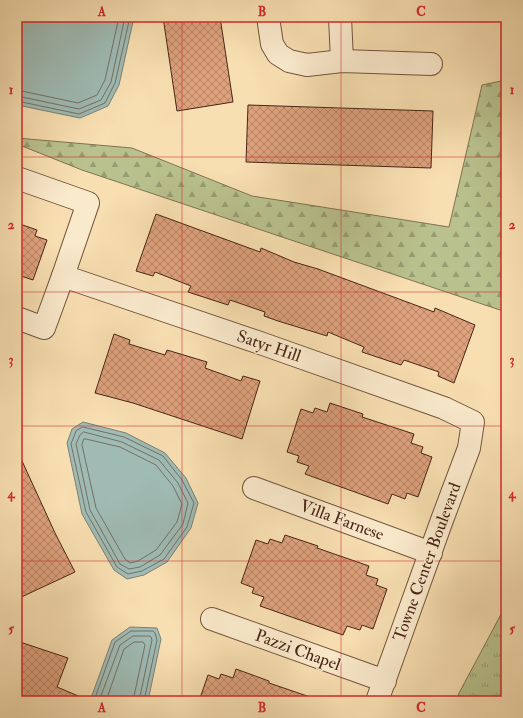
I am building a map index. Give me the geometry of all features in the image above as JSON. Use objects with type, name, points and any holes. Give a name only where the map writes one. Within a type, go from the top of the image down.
[{"type":"street","points":[[268,17],[272,44],[278,54],[289,61],[307,65],[342,62],[431,64]]},
{"type":"street","points":[[340,17],[342,62]]},
{"type":"street","points":[[17,178],[88,203],[44,328],[17,318]]},
{"type":"street","name":"Satyr Hill","points":[[63,276],[444,408],[473,422]]},
{"type":"street","name":"Towne Center Boulevard","points":[[381,691],[469,448],[473,422]]},
{"type":"street","name":"Villa Farnese","points":[[254,488],[431,553]]},
{"type":"street","name":"Pazzi Chapel","points":[[212,619],[381,691]]},
{"type":"green space","points":[[506,80],[506,312],[82,170],[17,144],[17,138],[132,148],[252,196],[449,227],[482,85]]},
{"type":"green space","points":[[506,605],[506,701],[473,701],[458,695]]},
{"type":"water","points":[[17,17],[134,17],[119,85],[108,106],[80,118],[17,105]]},
{"type":"water","points":[[83,422],[126,433],[165,453],[186,478],[198,503],[191,528],[167,562],[144,575],[127,579],[114,570],[82,514],[67,443],[72,429]]},
{"type":"water","points":[[130,627],[157,628],[161,639],[148,701],[90,701],[112,640]]},
{"type":"building","points":[[163,17],[220,17],[233,102],[177,111]]},
{"type":"building","points":[[248,105],[433,111],[431,168],[246,162]]},
{"type":"building","points":[[156,214],[260,252],[261,248],[294,262],[318,269],[434,312],[435,308],[475,325],[454,383],[438,376],[439,372],[404,360],[401,365],[362,352],[364,347],[328,332],[327,336],[264,316],[265,312],[230,300],[228,305],[188,292],[191,286],[155,272],[153,276],[136,271]]},
{"type":"building","points":[[17,223],[37,230],[35,236],[47,240],[33,280],[21,276],[20,280],[17,279]]},
{"type":"building","points":[[114,334],[130,340],[129,344],[165,355],[167,350],[207,362],[205,368],[241,381],[243,376],[260,381],[242,439],[133,403],[95,393]]},
{"type":"building","points":[[330,403],[363,414],[362,417],[414,434],[411,443],[423,447],[421,453],[432,457],[418,497],[407,493],[405,499],[392,494],[388,504],[305,474],[309,466],[297,462],[299,456],[287,452],[301,409],[313,413],[315,408],[327,412]]},
{"type":"building","points":[[17,450],[55,533],[75,572],[17,599]]},
{"type":"building","points":[[285,535],[369,566],[366,575],[378,579],[376,585],[387,589],[373,629],[362,625],[360,630],[347,626],[343,635],[260,606],[264,597],[252,593],[254,588],[241,583],[256,540],[268,544],[270,539],[282,543]]},
{"type":"building","points":[[17,641],[68,658],[57,687],[90,701],[17,701]]},
{"type":"building","points":[[236,669],[269,681],[269,683],[313,698],[313,701],[199,701],[208,675],[219,679],[221,674],[233,678]]}]
